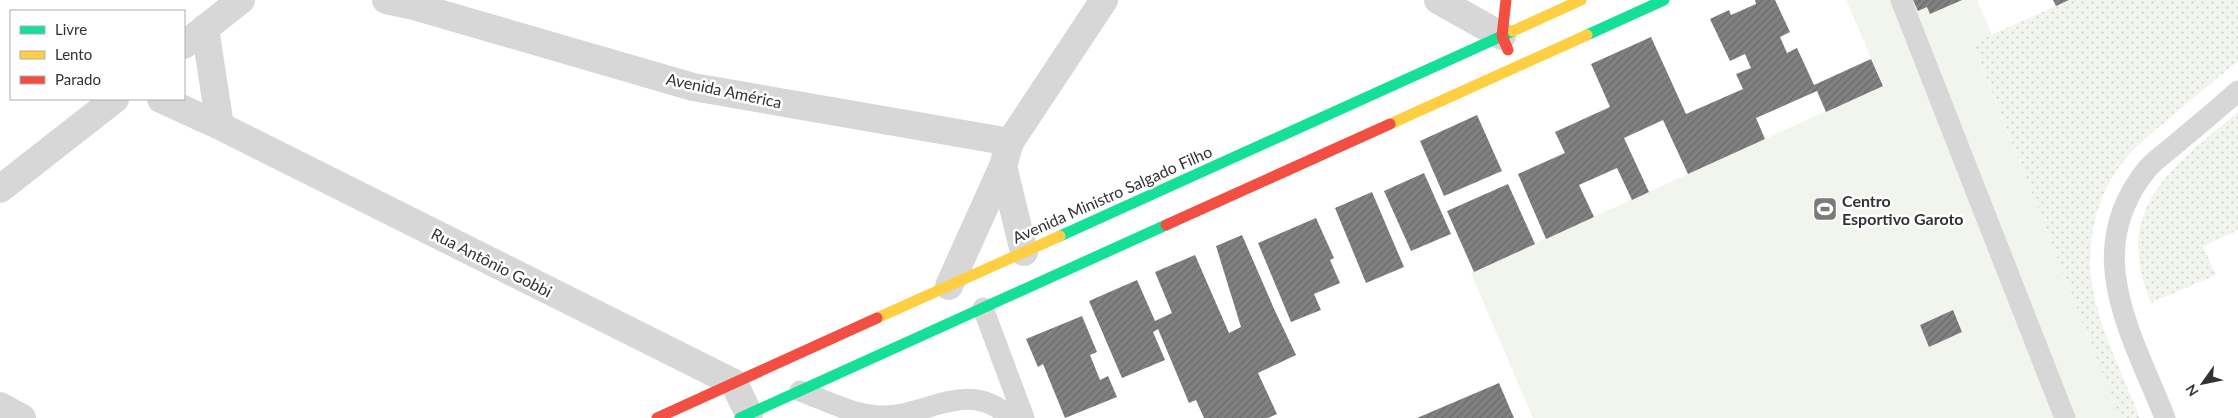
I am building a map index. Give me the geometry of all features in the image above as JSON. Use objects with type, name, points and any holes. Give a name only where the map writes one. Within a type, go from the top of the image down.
[{"type":"main road","points":[[1506,0],[1502,36],[1514,68]]},
{"type":"main road","name":"Avenida Ministro Salgado Filho","points":[[745,416],[800,391],[956,301],[983,308],[1032,269],[1502,36],[1581,0]]},
{"type":"main road","name":"Avenida Ministro Salgado Filho","points":[[657,418],[734,383],[956,301],[1514,68],[1664,0]]},
{"type":"street","name":"Avenida América","points":[[386,0],[412,3],[693,87],[1007,154]]},
{"type":"street","points":[[956,301],[1007,154],[1104,0]]},
{"type":"street","points":[[1438,0],[1502,36]]},
{"type":"street","points":[[185,43],[244,1]]},
{"type":"street","points":[[205,28],[220,126]]},
{"type":"street","points":[[0,189],[114,100]]},
{"type":"street","name":"Rua Antônio Gobbi","points":[[163,100],[220,126],[734,383]]},
{"type":"street","points":[[1007,154],[1032,269]]},
{"type":"street","points":[[734,383],[745,416]]},
{"type":"street","points":[[0,406],[22,418]]},
{"type":"lane","points":[[1901,0],[2065,418]]},
{"type":"lane","points":[[2165,418],[2120,303],[2114,279],[2113,255],[2116,231],[2123,207],[2135,186],[2150,166],[2238,91]]},
{"type":"lane","points":[[983,308],[1024,418]]},
{"type":"lane","points":[[800,391],[868,416],[909,414],[954,399],[990,404],[1011,418]]},
{"type":"shaded area","name":"Centro Esportivo Garoto","points":[[1846,0],[1977,0],[1992,35],[1973,44],[2120,418],[1533,418],[1471,273],[1883,85]]},
{"type":"shaded area","points":[[2069,0],[2238,0],[2238,61],[2130,153],[2110,181],[2103,195],[2094,226],[2090,258],[2093,290],[2107,339],[2140,418],[2120,418],[1973,43]]},
{"type":"shaded area","points":[[2238,112],[2238,230],[2203,246],[2216,275],[2151,303],[2141,269],[2139,240],[2144,215],[2155,192],[2171,171]]},
{"type":"building","points":[[1755,0],[1775,0],[1790,32],[1780,37],[1787,53],[1797,48],[1814,85],[1871,59],[1883,86],[1826,112],[1817,91],[1756,118],[1765,139],[1688,174],[1663,120],[1624,138],[1649,192],[1632,200],[1617,168],[1579,185],[1594,217],[1546,239],[1518,174],[1565,153],[1555,132],[1610,107],[1591,64],[1651,37],[1686,114],[1743,89],[1736,74],[1751,68],[1745,54],[1730,61],[1710,19],[1729,10],[1731,15],[1756,4]]},
{"type":"building","points":[[1913,0],[1962,0],[1930,14],[1927,7],[1918,11]]},
{"type":"building","points":[[2053,0],[2069,0],[2056,6]]},
{"type":"building","points":[[1477,115],[1502,171],[1444,196],[1420,141]]},
{"type":"building","points":[[1424,173],[1451,234],[1411,251],[1384,191]]},
{"type":"building","points":[[1508,184],[1535,244],[1474,272],[1447,211]]},
{"type":"building","points":[[1372,192],[1404,267],[1366,283],[1335,208]]},
{"type":"building","points":[[1316,218],[1334,258],[1330,260],[1340,283],[1314,294],[1321,310],[1291,322],[1258,243]]},
{"type":"building","points":[[1242,235],[1296,355],[1258,373],[1277,414],[1268,418],[1204,418],[1196,400],[1189,403],[1158,329],[1153,332],[1165,360],[1122,378],[1089,301],[1137,280],[1155,321],[1172,313],[1155,272],[1195,255],[1229,333],[1241,327],[1216,246]]},
{"type":"building","points":[[1953,310],[1962,332],[1929,347],[1920,325]]},
{"type":"building","points":[[1082,316],[1097,352],[1090,355],[1100,380],[1108,376],[1117,397],[1065,418],[1043,364],[1038,367],[1026,339]]},
{"type":"building","points":[[1499,383],[1514,418],[1417,418]]},
{"type":"traffic: fast","points":[[1587,35],[1664,0]]},
{"type":"traffic: fast","points":[[1060,236],[1513,31]]},
{"type":"traffic: fast","points":[[740,418],[1166,225]]},
{"type":"traffic: slow","points":[[1513,31],[1581,0]]},
{"type":"traffic: slow","points":[[1390,124],[1587,35]]},
{"type":"traffic: slow","points":[[877,318],[1060,236]]},
{"type":"traffic: jam","points":[[1506,0],[1502,36],[1508,50]]},
{"type":"traffic: jam","points":[[1166,225],[1390,124]]},
{"type":"traffic: jam","points":[[657,418],[877,318]]},
{"type":"place","name":"Centro Esportivo Garoto","points":[[1825,209]]}]
